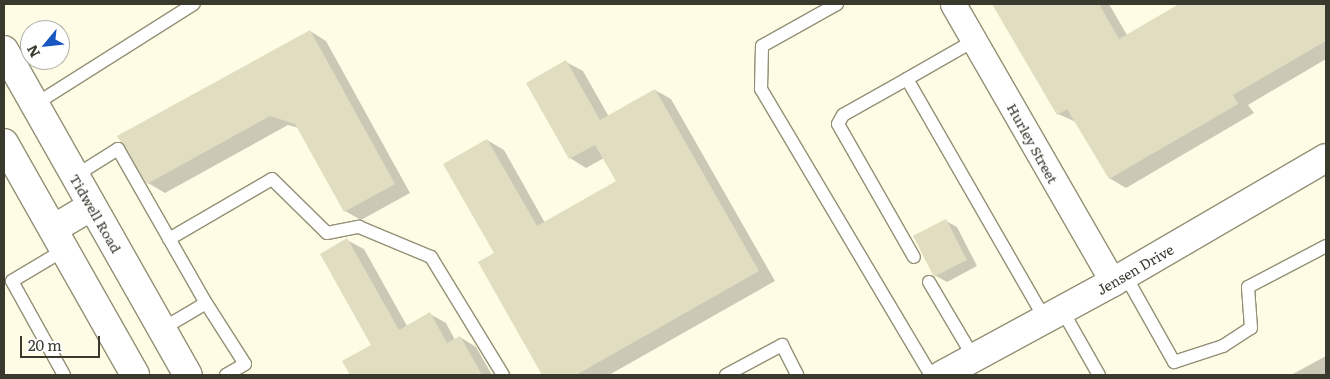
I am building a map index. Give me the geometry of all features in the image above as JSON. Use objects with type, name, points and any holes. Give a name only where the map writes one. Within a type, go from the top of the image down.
[{"type":"main road","name":"Tidwell Road","points":[[4,50],[188,375]]},
{"type":"main road","points":[[4,144],[135,375]]},
{"type":"main road","name":"Jensen Drive","points":[[942,375],[1119,279],[1326,158]]},
{"type":"main road","points":[[59,240],[92,206]]},
{"type":"street","name":"Hurley Street","points":[[953,4],[1119,279]]},
{"type":"lane","points":[[34,105],[194,4]]},
{"type":"lane","points":[[837,4],[762,46],[761,89],[931,375]]},
{"type":"lane","points":[[914,257],[838,124],[843,115],[975,40]]},
{"type":"lane","points":[[907,79],[1054,314],[1099,375]]},
{"type":"lane","points":[[75,176],[118,149],[206,303],[252,375]]},
{"type":"lane","points":[[169,239],[272,179],[327,233],[359,227],[431,257],[503,375]]},
{"type":"lane","points":[[59,240],[8,281],[64,375]]},
{"type":"lane","points":[[1119,279],[1174,362],[1223,346],[1251,328],[1248,287],[1326,246]]},
{"type":"lane","points":[[929,282],[974,358]]},
{"type":"lane","points":[[162,329],[206,303]]},
{"type":"lane","points":[[726,375],[782,345],[797,375]]},
{"type":"lane","points":[[226,375],[245,364]]},
{"type":"building","points":[[992,4],[1099,4],[1119,39],[1179,4],[1326,4],[1326,41],[1233,95],[1238,104],[1109,179],[1067,109],[1057,115]]},
{"type":"building","points":[[310,30],[395,184],[344,212],[295,124],[270,116],[147,184],[117,136]]},
{"type":"building","points":[[566,60],[600,120],[655,89],[759,271],[576,375],[542,375],[478,262],[494,253],[443,164],[487,139],[537,226],[616,181],[595,145],[569,159],[526,83]]},
{"type":"building","points":[[946,219],[967,260],[934,277],[913,236]]},
{"type":"building","points":[[347,238],[399,330],[430,312],[447,343],[460,336],[482,375],[350,375],[342,361],[371,345],[320,254]]}]
